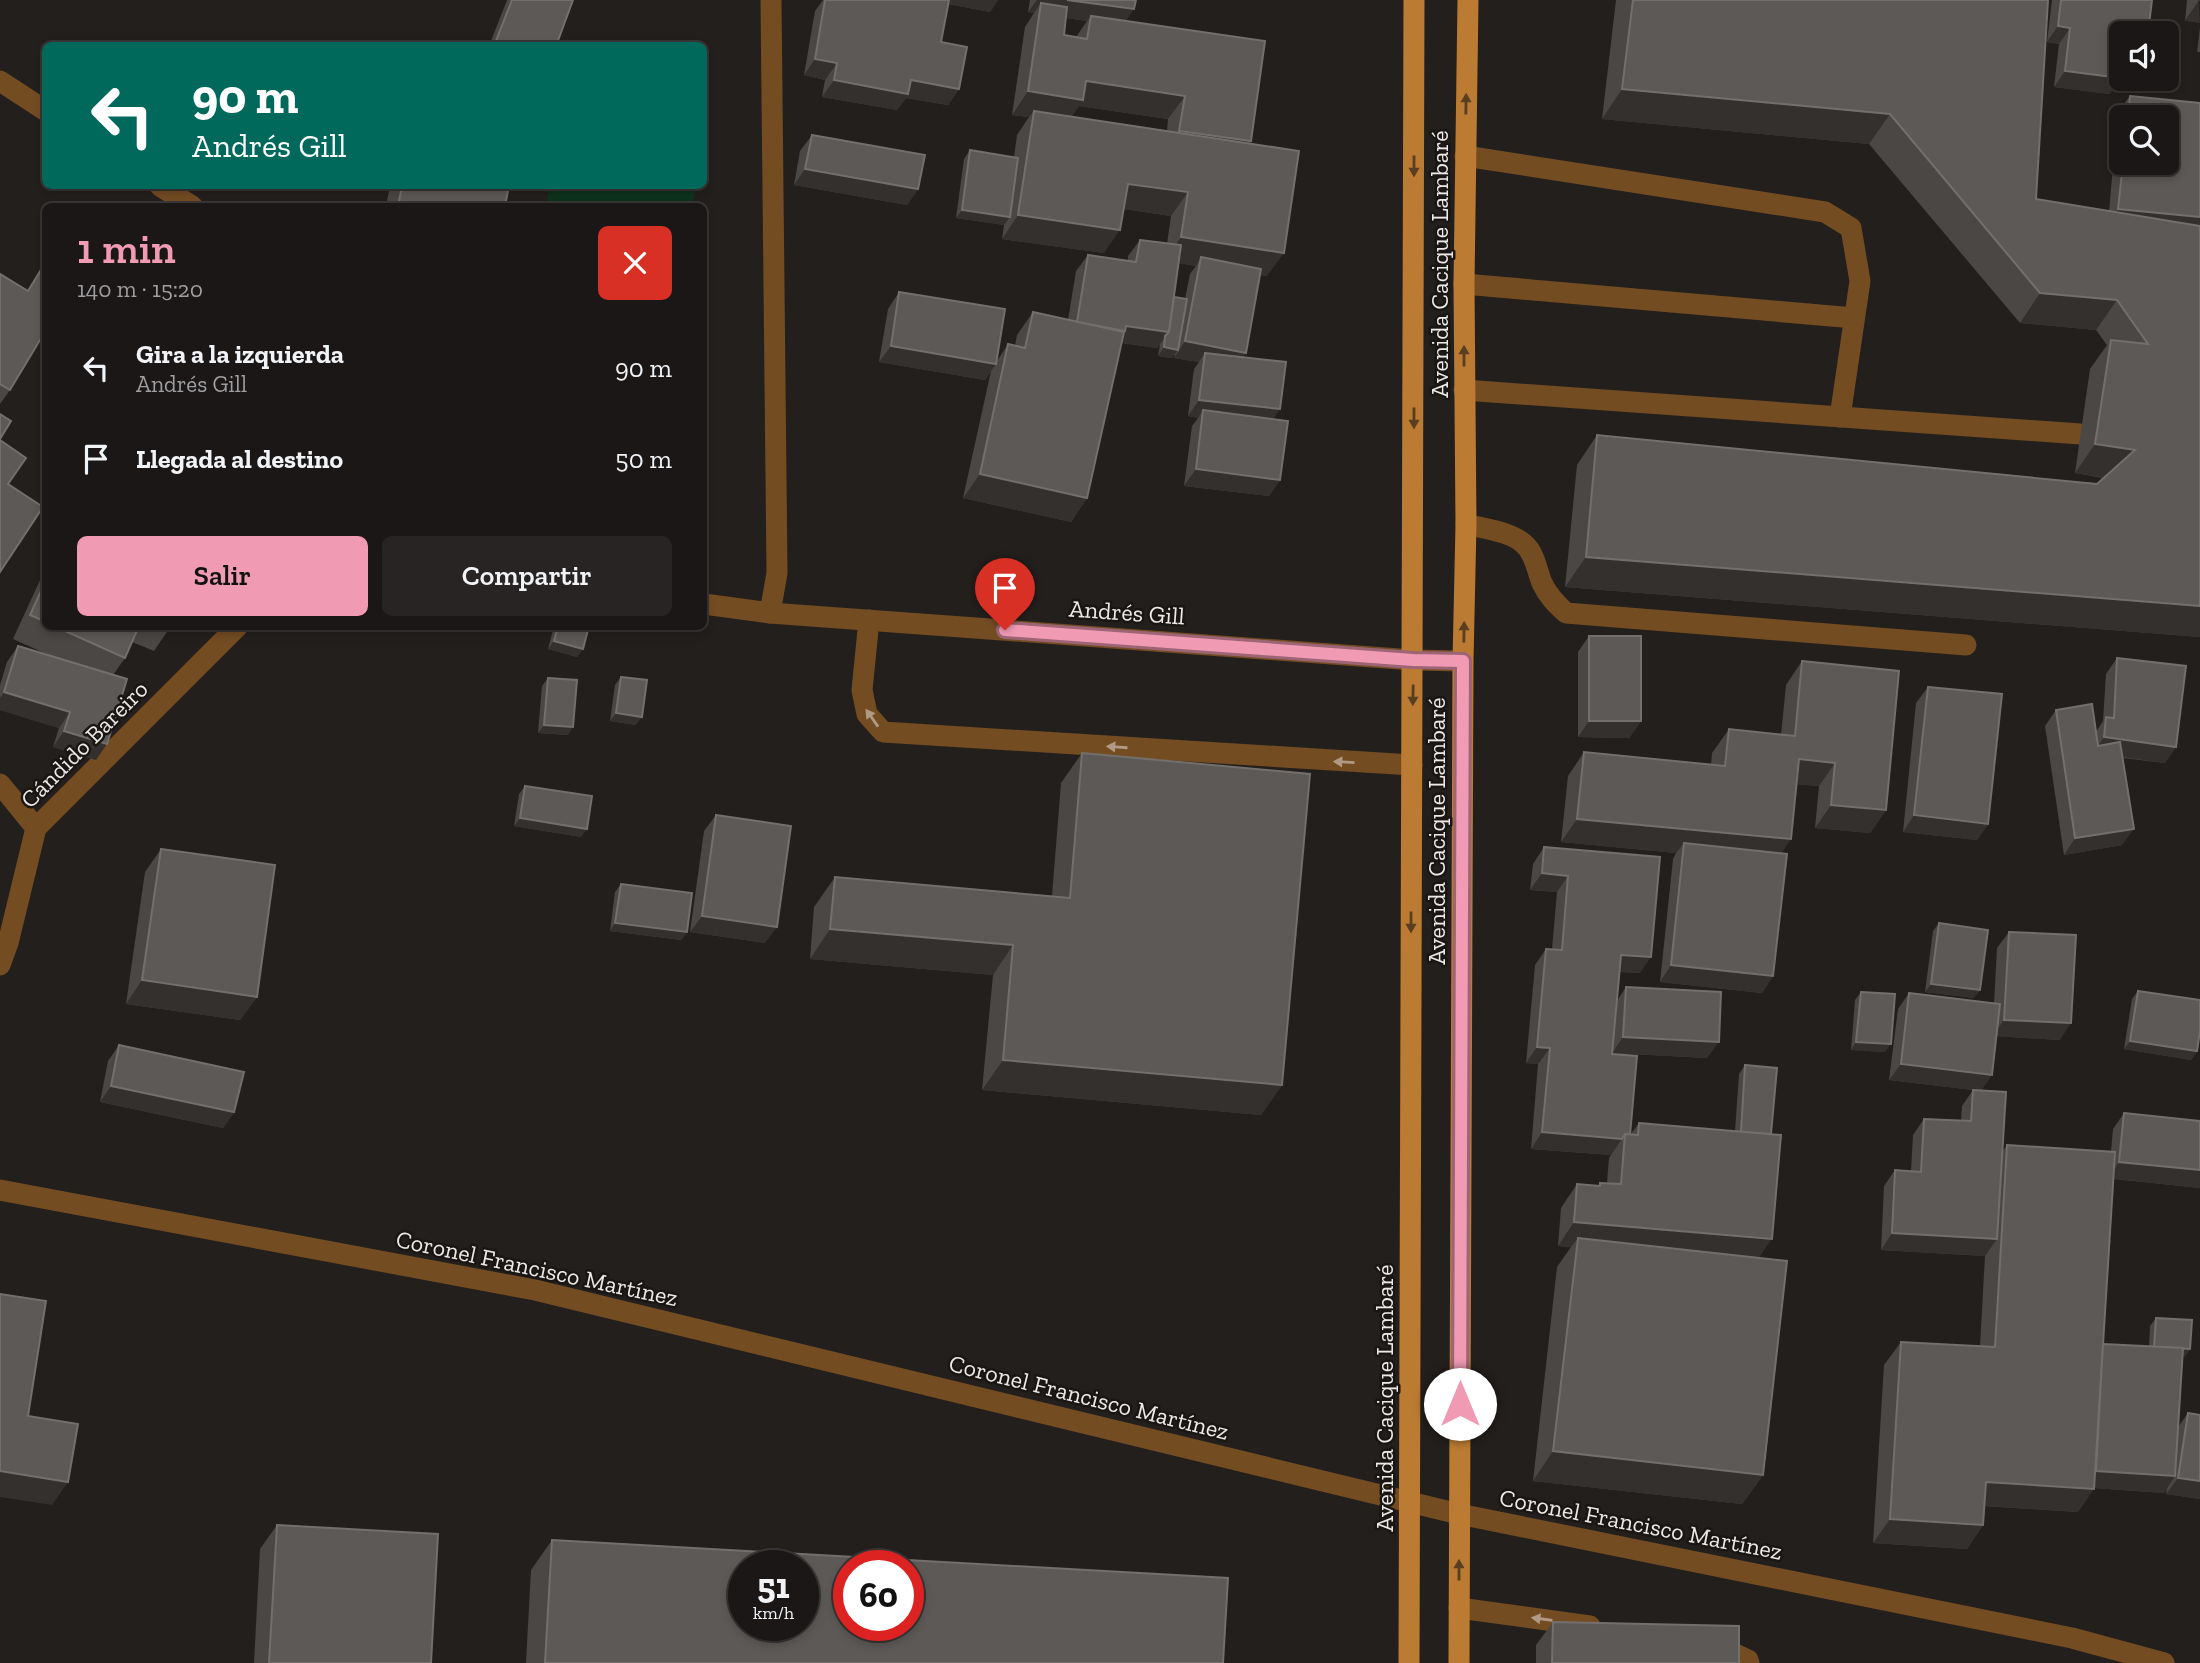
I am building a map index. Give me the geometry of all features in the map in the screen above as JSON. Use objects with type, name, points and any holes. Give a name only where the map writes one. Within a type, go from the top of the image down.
[{"type":"main road","name":"Avenida Cacique Lambaré","points":[[1409,1663],[1414,0]]},
{"type":"main road","name":"Avenida Cacique Lambaré","points":[[1458,1663],[1466,524],[1464,284],[1468,0]]},
{"type":"street","points":[[770,613],[777,573],[771,0]]},
{"type":"street","points":[[0,81],[42,108]]},
{"type":"street","points":[[1465,156],[1825,212],[1851,228],[1860,281],[1840,417]]},
{"type":"street","points":[[165,189],[187,203]]},
{"type":"street","points":[[1464,284],[1854,318]]},
{"type":"street","points":[[1464,390],[2080,434]]},
{"type":"street","points":[[1466,524],[1510,536],[1525,544],[1551,600],[1566,613],[1966,645]]},
{"type":"street","name":"Andrés Gill","points":[[707,604],[770,613],[1413,660],[1463,661]]},
{"type":"street","points":[[869,620],[862,690],[867,714],[883,732],[1412,765]]},
{"type":"street","name":"Cándido Bareiro","points":[[0,965],[8,943],[36,828],[234,630]]},
{"type":"street","points":[[0,784],[36,828]]},
{"type":"street","name":"Coronel Francisco Martínez","points":[[0,1190],[535,1290],[1459,1514],[2072,1638],[2164,1663]]},
{"type":"street","points":[[1459,1608],[1605,1628]]},
{"type":"street","points":[[1698,1641],[1712,1643],[1748,1660],[1749,1663]]},
{"type":"green space","points":[[549,189],[695,189],[693,203],[547,203]]},
{"type":"building","points":[[512,0],[573,0],[557,42],[496,42]]},
{"type":"building","points":[[825,0],[949,0],[941,42],[967,47],[959,89],[911,80],[908,94],[834,80],[837,63],[815,59]]},
{"type":"building","points":[[1067,0],[1136,0],[1134,9]]},
{"type":"building","points":[[1633,0],[2048,0],[2036,199],[2200,226],[2200,606],[1586,557],[1597,435],[2097,484],[2135,450],[2095,444],[2111,340],[2148,344],[2117,300],[2040,293],[1890,114],[1622,89]]},
{"type":"building","points":[[2061,0],[2152,0],[2149,21],[2109,21],[2109,76],[2065,71],[2070,28],[2058,26]]},
{"type":"building","points":[[1041,3],[1067,7],[1064,35],[1087,39],[1091,16],[1265,41],[1251,141],[1179,131],[1185,96],[1086,81],[1083,100],[1028,91]]},
{"type":"building","points":[[2130,96],[2200,103],[2200,217],[2118,209],[2122,175],[2179,175],[2179,105],[2129,105]]},
{"type":"building","points":[[1034,111],[1299,151],[1284,253],[1181,237],[1188,192],[1128,184],[1120,230],[1018,215]]},
{"type":"building","points":[[812,135],[925,155],[918,189],[805,169]]},
{"type":"building","points":[[970,150],[1018,158],[1010,217],[962,210]]},
{"type":"building","points":[[401,189],[508,189],[506,203],[399,203]]},
{"type":"building","points":[[1140,240],[1181,245],[1169,332],[1126,326],[1125,331],[1077,322],[1088,255],[1136,262]]},
{"type":"building","points":[[1201,257],[1261,269],[1246,353],[1185,341]]},
{"type":"building","points":[[42,268],[42,337],[10,390],[0,384],[0,274],[28,291]]},
{"type":"building","points":[[899,292],[1005,309],[996,364],[891,346]]},
{"type":"building","points":[[1174,297],[1187,299],[1178,350],[1164,347]]},
{"type":"building","points":[[1033,312],[1124,332],[1087,498],[980,474],[1008,344],[1025,348]]},
{"type":"building","points":[[1205,353],[1286,362],[1280,409],[1199,400]]},
{"type":"building","points":[[1203,410],[1288,421],[1280,480],[1196,469]]},
{"type":"building","points":[[0,414],[11,421],[0,439]]},
{"type":"building","points":[[0,440],[26,458],[8,484],[42,509],[0,572]]},
{"type":"building","points":[[42,589],[42,620],[30,615]]},
{"type":"building","points":[[63,630],[137,630],[125,658]]},
{"type":"building","points":[[557,630],[588,630],[583,649],[554,641]]},
{"type":"building","points":[[1589,636],[1641,636],[1641,721],[1589,721]]},
{"type":"building","points":[[18,646],[127,679],[107,744],[64,731],[70,712],[4,692]]},
{"type":"building","points":[[2117,658],[2186,666],[2176,747],[2104,737],[2106,717],[2114,718]]},
{"type":"building","points":[[1802,661],[1899,671],[1886,810],[1831,805],[1835,763],[1799,759],[1791,839],[1577,819],[1584,752],[1725,766],[1729,729],[1795,736]]},
{"type":"building","points":[[621,677],[647,680],[642,717],[616,713]]},
{"type":"building","points":[[548,678],[577,680],[573,727],[544,725]]},
{"type":"building","points":[[1928,687],[2002,694],[1988,824],[1914,815]]},
{"type":"building","points":[[2092,704],[2098,746],[2120,742],[2134,829],[2075,838],[2056,710]]},
{"type":"building","points":[[1082,753],[1310,774],[1282,1085],[1003,1060],[1013,945],[830,929],[835,877],[1070,898]]},
{"type":"building","points":[[525,786],[592,796],[587,829],[520,818]]},
{"type":"building","points":[[716,815],[791,826],[777,927],[702,916]]},
{"type":"building","points":[[1684,843],[1787,854],[1773,976],[1671,965]]},
{"type":"building","points":[[1544,847],[1660,857],[1651,957],[1621,955],[1612,1054],[1637,1056],[1630,1135],[1625,1134],[1622,1139],[1542,1132],[1550,1048],[1537,1047],[1546,949],[1562,950],[1568,876],[1542,873]]},
{"type":"building","points":[[161,849],[275,865],[257,997],[142,980]]},
{"type":"building","points":[[621,884],[692,893],[687,932],[615,923]]},
{"type":"building","points":[[1939,923],[1988,930],[1980,990],[1931,984]]},
{"type":"building","points":[[2009,932],[2076,935],[2071,1023],[2004,1020]]},
{"type":"building","points":[[1626,987],[1721,992],[1719,1042],[1623,1037]]},
{"type":"building","points":[[2138,991],[2200,1000],[2197,1051],[2130,1041]]},
{"type":"building","points":[[1861,992],[1895,994],[1891,1044],[1856,1042]]},
{"type":"building","points":[[1909,993],[2000,1004],[1992,1075],[1901,1064]]},
{"type":"building","points":[[119,1045],[244,1072],[234,1112],[111,1086]]},
{"type":"building","points":[[1745,1065],[1777,1068],[1771,1134],[1741,1132]]},
{"type":"building","points":[[1973,1090],[2006,1092],[1997,1239],[1892,1233],[1895,1170],[1921,1172],[1924,1119],[1971,1121]]},
{"type":"building","points":[[2124,1113],[2200,1121],[2200,1170],[2119,1162]]},
{"type":"building","points":[[1639,1123],[1781,1135],[1772,1239],[1574,1222],[1577,1184],[1621,1184],[1625,1134],[1638,1135]]},
{"type":"building","points":[[2007,1145],[2115,1152],[2094,1489],[1986,1482],[1983,1525],[1890,1519],[1901,1342],[1995,1347]]},
{"type":"building","points":[[1578,1238],[1787,1261],[1763,1475],[1553,1451]]},
{"type":"building","points":[[0,1294],[46,1301],[28,1416],[78,1424],[68,1482],[0,1471]]},
{"type":"building","points":[[2156,1318],[2192,1320],[2190,1349],[2154,1347]]},
{"type":"building","points":[[2103,1344],[2183,1348],[2175,1476],[2096,1471]]},
{"type":"building","points":[[2188,1413],[2200,1415],[2200,1481],[2178,1478]]},
{"type":"building","points":[[277,1525],[438,1534],[431,1663],[269,1663]]},
{"type":"building","points":[[552,1540],[730,1550],[728,1641],[819,1641],[819,1555],[833,1556],[833,1641],[924,1641],[924,1561],[1228,1578],[1223,1663],[545,1663]]},
{"type":"building","points":[[1553,1622],[1739,1626],[1739,1663],[1552,1663]]},
{"type":"route","points":[[1005,630],[1413,660],[1463,661],[1460,1404]]}]
